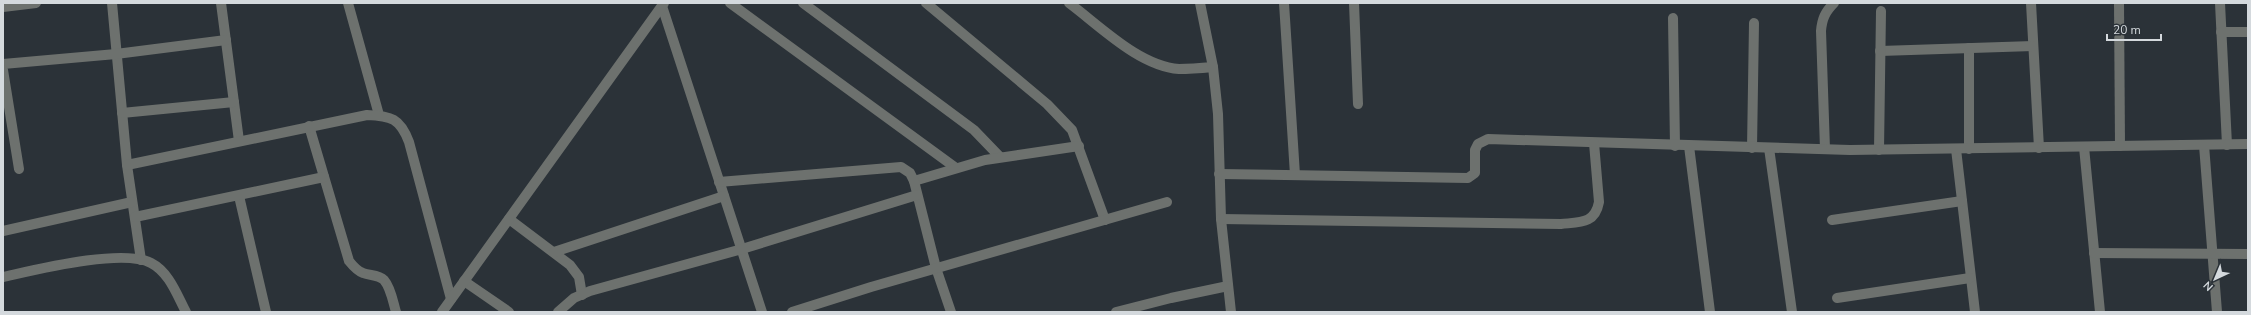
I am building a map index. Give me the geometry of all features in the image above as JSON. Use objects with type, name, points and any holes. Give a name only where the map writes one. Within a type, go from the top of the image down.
[{"type":"street","points":[[3,7],[36,3]]},
{"type":"street","points":[[112,3],[127,165],[141,260]]},
{"type":"street","points":[[221,3],[239,141]]},
{"type":"street","points":[[348,3],[379,115]]},
{"type":"street","points":[[730,3],[956,168]]},
{"type":"street","points":[[802,3],[974,130],[1000,157]]},
{"type":"street","points":[[926,3],[1047,104],[1072,130],[1105,220]]},
{"type":"street","points":[[1069,3],[1138,55],[1161,65],[1178,69],[1213,67]]},
{"type":"street","points":[[1200,3],[1213,67],[1218,114],[1221,219],[1231,312]]},
{"type":"street","points":[[1284,3],[1295,175]]},
{"type":"street","points":[[1354,3],[1358,104]]},
{"type":"street","points":[[1825,149],[1821,31],[1822,20],[1827,10],[1834,3]]},
{"type":"street","points":[[2031,3],[2039,148]]},
{"type":"street","points":[[2119,3],[2120,146]]},
{"type":"street","points":[[2220,3],[2227,145]]},
{"type":"street","points":[[663,5],[762,312]]},
{"type":"street","points":[[442,312],[663,5]]},
{"type":"street","points":[[1879,150],[1881,12]]},
{"type":"street","points":[[1673,18],[1676,146]]},
{"type":"street","points":[[1752,148],[1754,23]]},
{"type":"street","points":[[2221,32],[2248,32]]},
{"type":"street","points":[[3,64],[116,54],[226,40]]},
{"type":"street","points":[[1880,50],[2034,46]]},
{"type":"street","points":[[1968,48],[1969,149]]},
{"type":"street","points":[[3,70],[19,169]]},
{"type":"street","points":[[122,113],[234,102]]},
{"type":"street","points":[[127,165],[367,115],[389,117],[404,129],[452,299]]},
{"type":"street","points":[[309,126],[349,261],[356,269],[364,274],[376,275],[383,279],[388,287],[396,312]]},
{"type":"street","points":[[1219,174],[1468,178],[1475,173],[1475,150],[1478,144],[1488,139],[1676,146],[1879,150],[2248,144]]},
{"type":"street","points":[[1221,219],[1561,224],[1582,222],[1598,212],[1599,202],[1594,143]]},
{"type":"street","points":[[2204,145],[2217,312]]},
{"type":"street","points":[[914,181],[956,168],[1000,157],[1079,146]]},
{"type":"street","points":[[1689,146],[1710,312],[1700,312]]},
{"type":"street","points":[[2084,147],[2100,312]]},
{"type":"street","points":[[1769,148],[1792,312]]},
{"type":"street","points":[[1956,149],[1975,312]]},
{"type":"street","points":[[719,182],[894,166],[906,170],[914,181],[936,268],[951,312]]},
{"type":"street","points":[[135,217],[324,177]]},
{"type":"street","points":[[558,312],[574,298],[617,282],[742,249],[917,195]]},
{"type":"street","points":[[239,196],[266,312]]},
{"type":"street","points":[[554,252],[724,196]]},
{"type":"street","points":[[1832,220],[1962,201]]},
{"type":"street","points":[[3,232],[132,202]]},
{"type":"street","points":[[792,312],[936,268],[1167,202]]},
{"type":"street","points":[[509,219],[570,265],[579,277],[582,295]]},
{"type":"street","points":[[2094,253],[2248,254]]},
{"type":"street","points":[[3,277],[44,268],[112,258],[141,260],[151,263],[170,281],[186,312]]},
{"type":"street","points":[[1837,298],[1970,278]]},
{"type":"street","points":[[464,281],[509,312]]},
{"type":"street","points":[[1116,312],[1170,298],[1228,286]]}]
